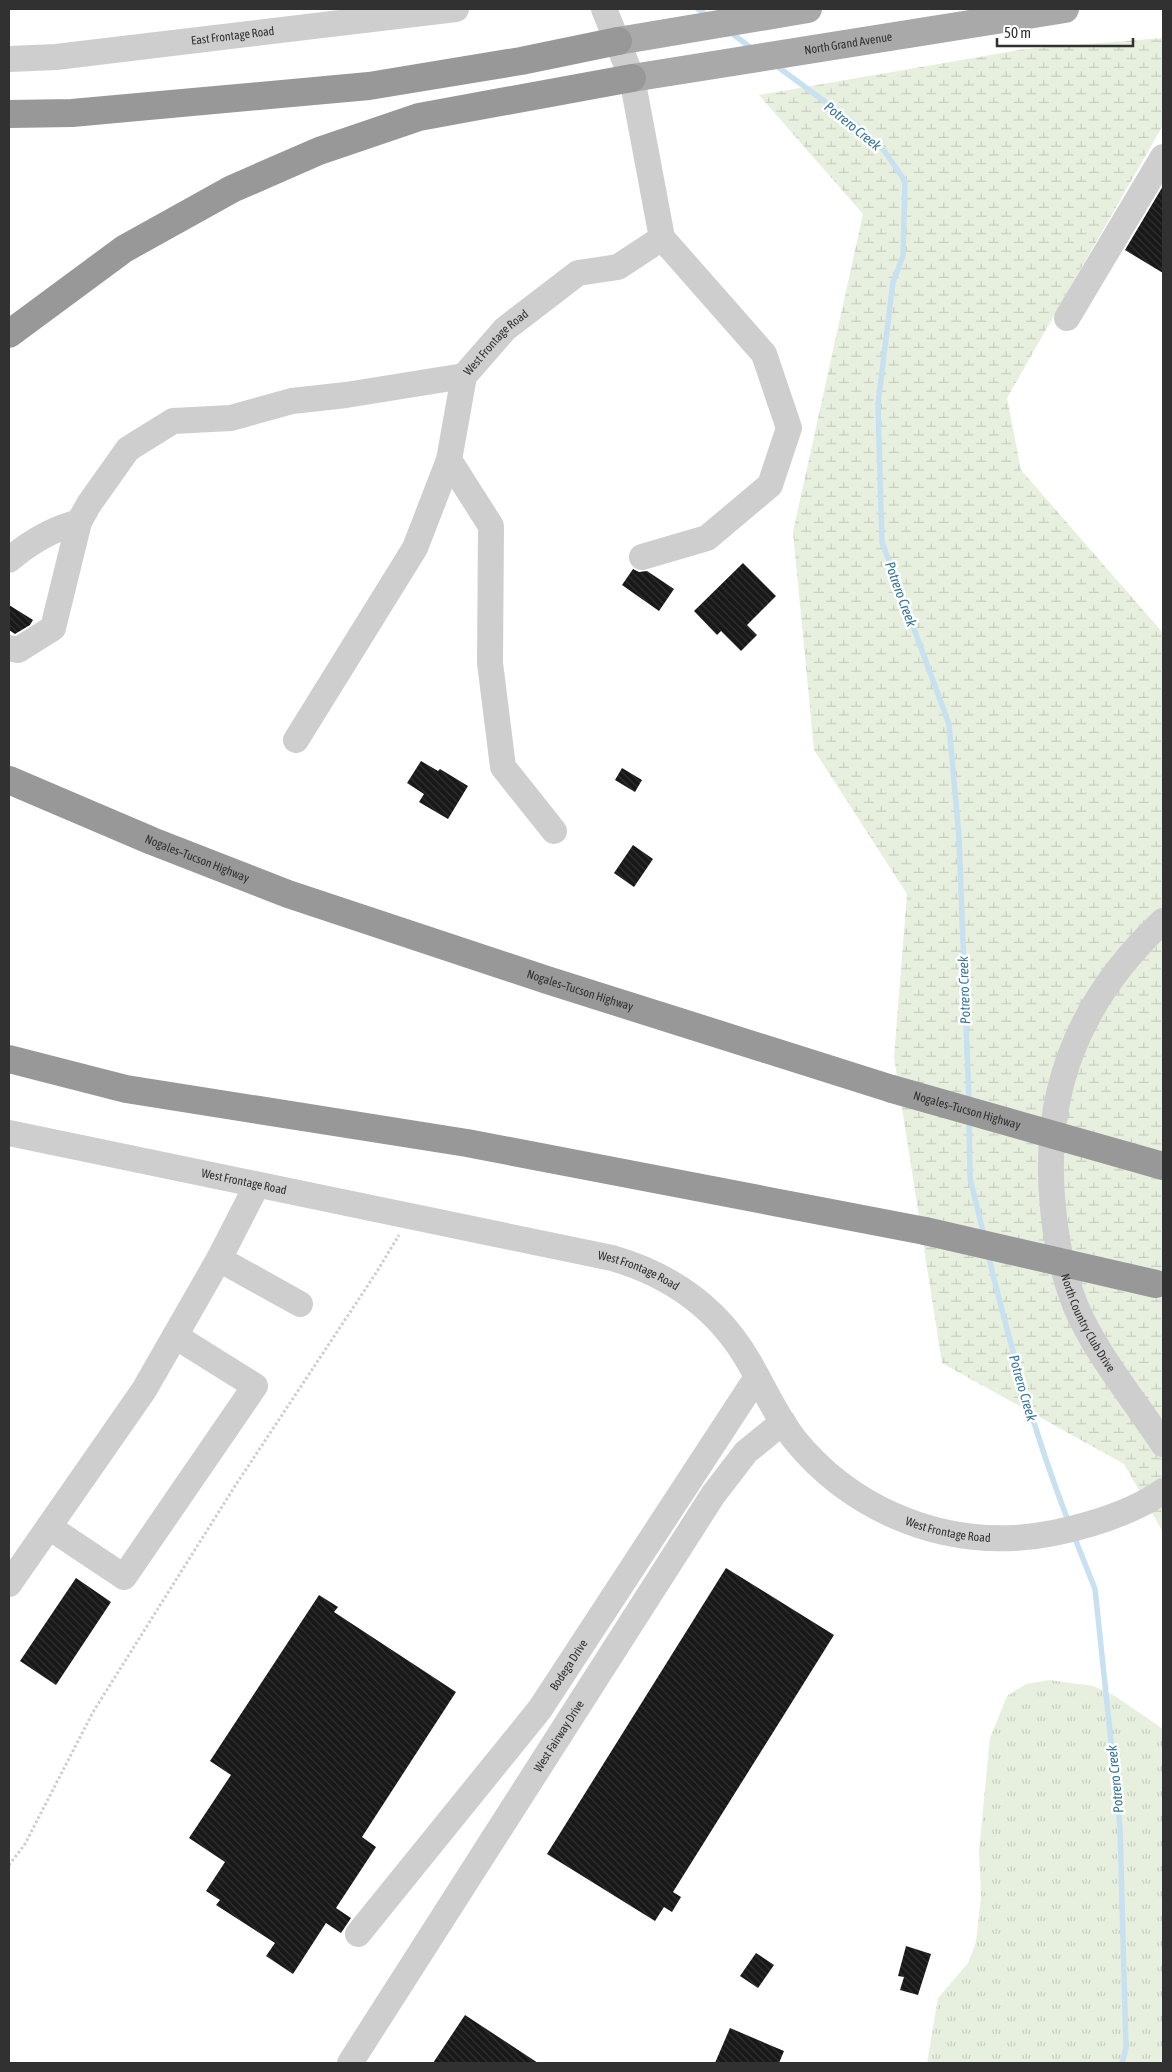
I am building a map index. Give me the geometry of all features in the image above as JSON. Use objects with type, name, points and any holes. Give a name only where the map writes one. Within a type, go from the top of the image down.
[{"type":"highway","points":[[9,114],[72,113],[369,86],[521,61],[618,42]]},
{"type":"highway","points":[[9,334],[124,249],[232,189],[319,151],[419,116],[632,78]]},
{"type":"highway","name":"Nogales–Tucson Highway","points":[[9,780],[152,841],[288,894],[546,980],[892,1089],[1163,1166]]},
{"type":"highway","points":[[9,1059],[126,1089],[467,1143],[925,1231],[1160,1285]]},
{"type":"main road","points":[[618,42],[808,9]]},
{"type":"main road","name":"North Grand Avenue","points":[[632,78],[1065,9]]},
{"type":"street","name":"East Frontage Road","points":[[9,59],[56,57],[456,9]]},
{"type":"street","points":[[604,9],[632,78],[662,238],[764,354],[789,428],[770,485],[707,538],[642,557]]},
{"type":"street","points":[[1067,318],[1163,157]]},
{"type":"street","name":"West Frontage Road","points":[[296,740],[415,548],[449,460],[464,376],[505,329],[578,272],[618,267],[662,238]]},
{"type":"street","points":[[13,649],[53,628],[79,522],[89,504],[128,449],[173,421],[231,418],[292,401],[346,395],[464,376]]},
{"type":"street","points":[[449,460],[491,526],[490,663],[503,767],[554,831]]},
{"type":"street","points":[[9,560],[24,547],[56,528],[79,522]]},
{"type":"street","name":"North Country Club Drive","points":[[1163,921],[1141,941],[1116,971],[1094,1004],[1077,1039],[1063,1075],[1053,1113],[1050,1150],[1050,1187],[1059,1252],[1077,1308],[1090,1334],[1163,1444]]},
{"type":"street","name":"West Frontage Road","points":[[9,1133],[612,1258],[659,1275],[700,1302],[718,1319],[734,1339],[783,1422],[814,1461],[836,1481],[885,1512],[940,1532],[969,1537],[999,1539],[1035,1536],[1091,1523],[1122,1512],[1163,1491]]},
{"type":"street","points":[[9,1584],[144,1390],[219,1259],[257,1185]]},
{"type":"street","points":[[219,1259],[300,1304]]},
{"type":"street","points":[[49,1527],[124,1577],[255,1386],[175,1336]]},
{"type":"street","name":"Bodega Drive","points":[[358,1934],[540,1709],[757,1377]]},
{"type":"street","name":"West Fairway Drive","points":[[350,2063],[712,1495],[746,1452],[783,1422]]},
{"type":"path","points":[[9,1865],[25,1844],[93,1712],[235,1486],[376,1273],[410,1217]]},
{"type":"green space","points":[[1163,38],[1163,125],[1007,398],[1021,470],[1163,633],[1163,1532],[1124,1464],[942,1363],[894,1057],[907,894],[814,750],[793,532],[863,214],[759,95],[1025,49]]},
{"type":"green space","points":[[1049,1680],[1093,1686],[1115,1696],[1163,1729],[1163,2063],[927,2063],[938,1998],[968,1963],[976,1942],[981,1897],[979,1851],[990,1738],[1007,1696],[1026,1684]]},
{"type":"building","points":[[1163,186],[1163,273],[1125,250]]},
{"type":"building","points":[[743,563],[776,596],[747,625],[757,635],[741,651],[721,631],[717,635],[694,611]]},
{"type":"building","points":[[633,569],[639,572],[647,571],[674,589],[659,611],[622,585]]},
{"type":"building","points":[[9,605],[33,620],[30,625],[15,634],[9,630]]},
{"type":"building","points":[[421,761],[438,771],[440,769],[468,786],[448,819],[419,802],[424,794],[407,783]]},
{"type":"building","points":[[622,768],[642,780],[635,792],[615,780]]},
{"type":"building","points":[[633,845],[653,859],[634,887],[614,873]]},
{"type":"building","points":[[726,1568],[834,1635],[673,1892],[681,1897],[672,1912],[664,1907],[655,1921],[547,1854]]},
{"type":"building","points":[[76,1578],[111,1602],[56,1685],[20,1661]]},
{"type":"building","points":[[319,1595],[338,1607],[334,1612],[456,1692],[362,1837],[376,1847],[336,1908],[351,1918],[341,1933],[326,1923],[293,1974],[266,1956],[275,1943],[216,1905],[220,1900],[206,1891],[225,1862],[189,1838],[231,1775],[210,1761]]},
{"type":"building","points":[[906,1946],[931,1954],[918,1995],[900,1990],[904,1977],[898,1976]]},
{"type":"building","points":[[756,1953],[774,1965],[758,1988],[740,1976]]},
{"type":"building","points":[[465,2015],[538,2063],[433,2063]]},
{"type":"building","points":[[730,2028],[784,2051],[779,2063],[715,2063]]},
{"type":"waterway","name":"Potrero Creek","points":[[698,9],[708,16]]},
{"type":"waterway","name":"Potrero Creek","points":[[730,32],[754,50]]},
{"type":"waterway","name":"Potrero Creek","points":[[774,64],[855,124],[883,149],[905,181],[903,256],[893,282],[878,404],[882,542],[949,724],[959,837],[969,1102]]},
{"type":"waterway","name":"Potrero Creek","points":[[969,1119],[970,1178],[984,1236]]},
{"type":"waterway","name":"Potrero Creek","points":[[988,1254],[1024,1390],[1045,1457],[1069,1523]]},
{"type":"waterway","name":"Potrero Creek","points":[[1074,1536],[1095,1589],[1120,1827],[1126,2048],[1122,2063]]}]
